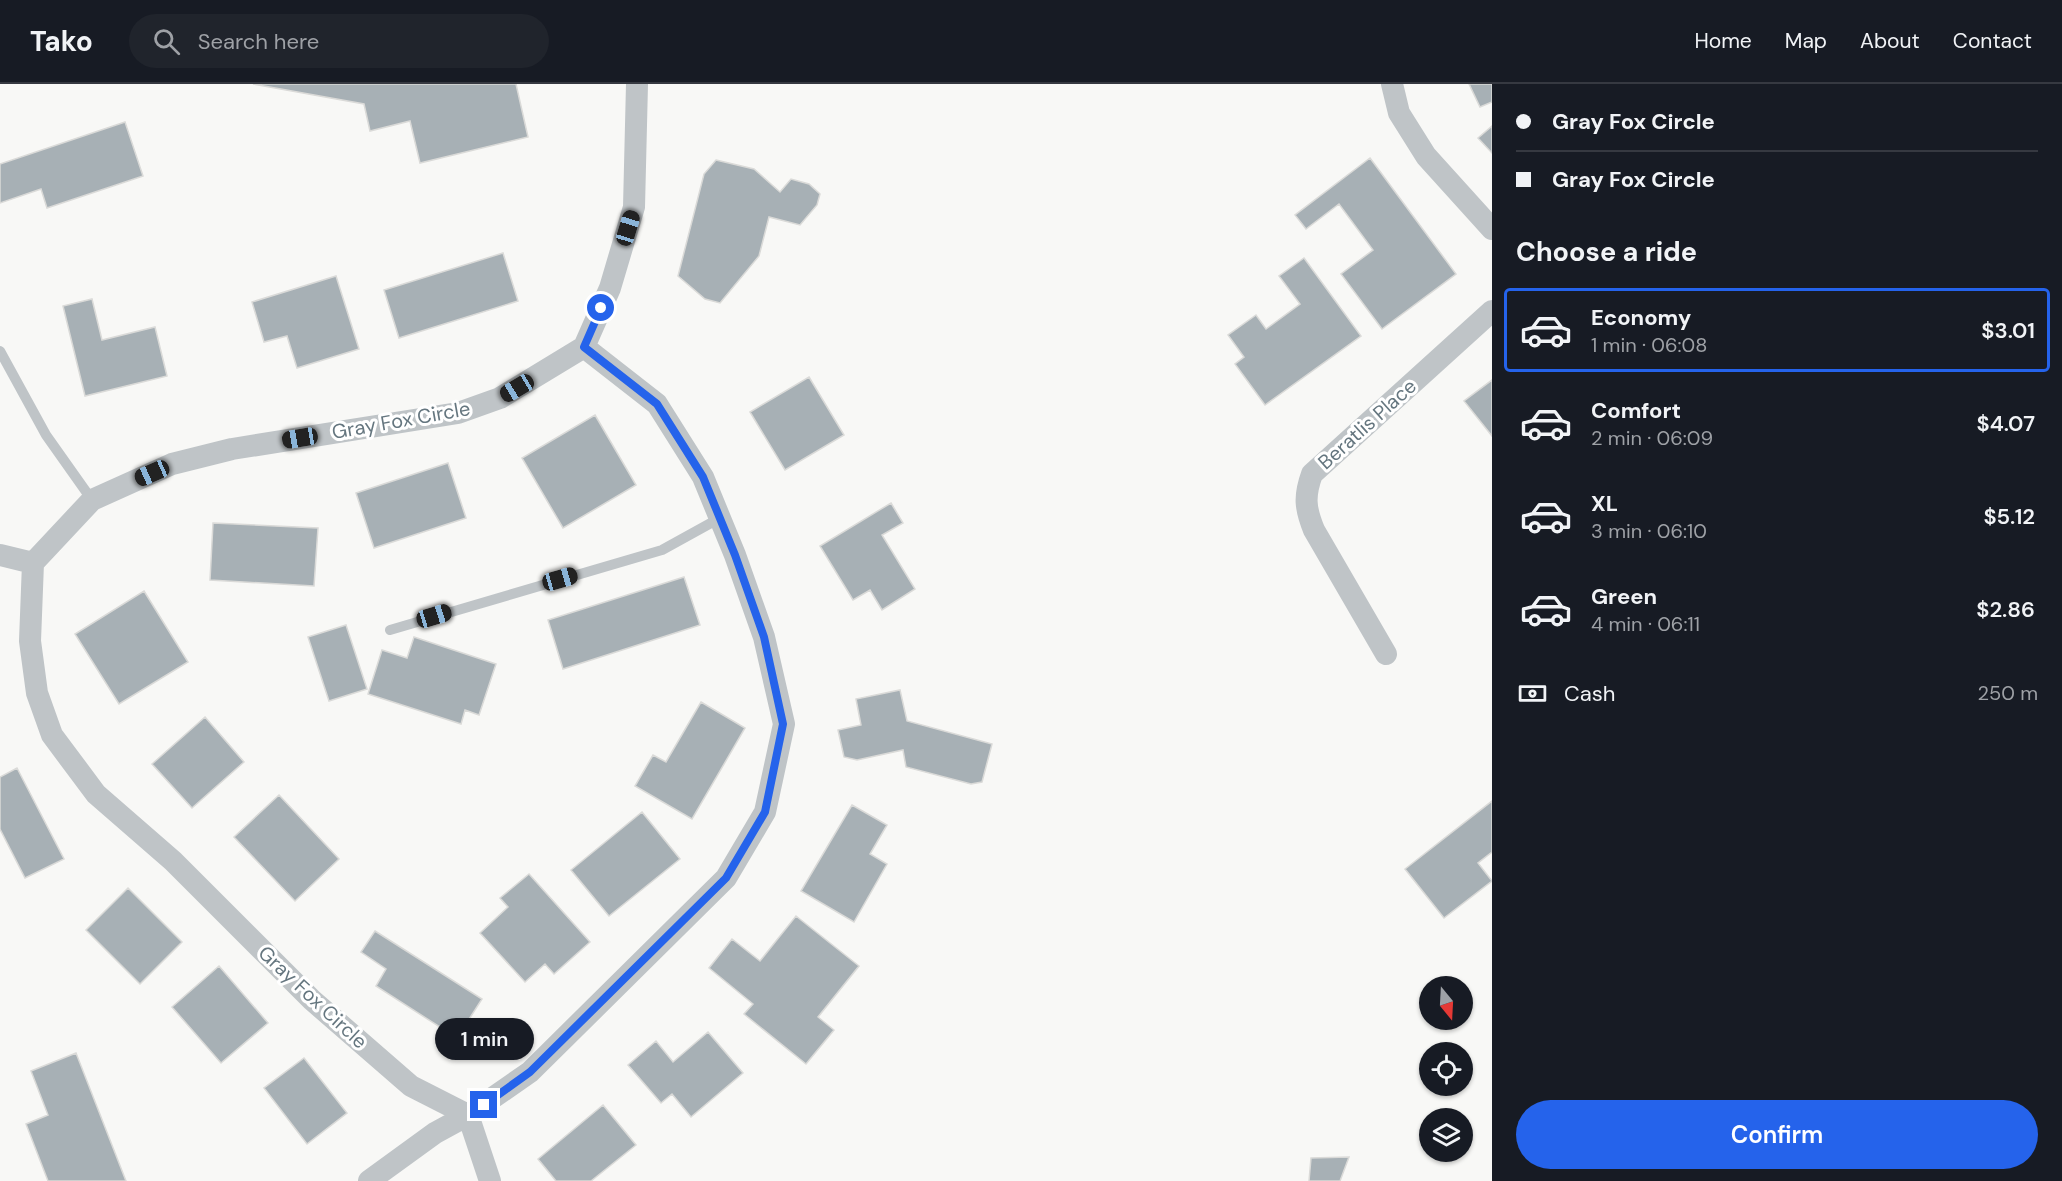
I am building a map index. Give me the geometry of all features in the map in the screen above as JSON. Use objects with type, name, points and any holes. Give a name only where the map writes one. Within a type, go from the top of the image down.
[{"type":"street","points":[[369,1181],[435,1133],[468,1116],[530,1072],[726,878],[765,812],[783,724],[764,637],[720,518],[703,477],[657,404],[584,347],[610,288],[634,207],[637,84]]},
{"type":"street","points":[[1392,84],[1399,113],[1426,156],[1492,229]]},
{"type":"street","name":"Beratlis Place","points":[[1386,654],[1314,530],[1307,515],[1305,493],[1312,474],[1492,311]]},
{"type":"street","name":"Gray Fox Circle","points":[[468,1116],[411,1086],[312,1000],[172,861],[96,794],[52,735],[37,693],[30,641],[33,563],[92,500],[172,464],[232,448],[458,413],[500,398],[584,347]]},
{"type":"street","points":[[0,555],[33,563]]},
{"type":"street","points":[[468,1116],[490,1181]]},
{"type":"lane","points":[[0,351],[46,435],[92,500]]},
{"type":"lane","points":[[390,630],[662,550],[720,518]]},
{"type":"building","points":[[253,84],[516,84],[528,137],[420,163],[410,121],[370,131],[364,104]]},
{"type":"building","points":[[1469,84],[1492,84],[1492,102],[1480,107]]},
{"type":"building","points":[[125,122],[143,176],[47,208],[41,189],[0,203],[0,164]]},
{"type":"building","points":[[1492,126],[1492,153],[1478,138]]},
{"type":"building","points":[[1370,158],[1456,274],[1382,329],[1341,274],[1373,250],[1339,204],[1306,229],[1295,215]]},
{"type":"building","points":[[716,160],[754,169],[780,192],[791,179],[809,184],[820,194],[817,205],[800,225],[769,217],[759,256],[720,303],[705,299],[678,276],[704,174]]},
{"type":"building","points":[[503,253],[518,301],[399,338],[384,290]]},
{"type":"building","points":[[1304,258],[1361,336],[1265,405],[1235,364],[1244,357],[1228,335],[1256,315],[1266,329],[1300,304],[1279,276]]},
{"type":"building","points":[[336,276],[359,349],[297,368],[287,336],[264,342],[252,302]]},
{"type":"building","points":[[92,299],[102,340],[155,327],[167,376],[85,396],[63,306]]},
{"type":"building","points":[[809,377],[844,435],[785,470],[750,412]]},
{"type":"building","points":[[1492,380],[1492,436],[1464,401]]},
{"type":"building","points":[[595,415],[636,485],[563,528],[522,458]]},
{"type":"building","points":[[448,463],[466,518],[374,548],[356,493]]},
{"type":"building","points":[[891,503],[903,523],[882,535],[915,589],[882,610],[870,590],[853,600],[820,546]]},
{"type":"building","points":[[213,523],[318,528],[314,586],[210,580]]},
{"type":"building","points":[[684,577],[700,625],[563,669],[548,620]]},
{"type":"building","points":[[144,591],[188,662],[119,704],[75,634]]},
{"type":"building","points":[[346,625],[367,689],[329,701],[308,637]]},
{"type":"building","points":[[414,637],[496,664],[479,715],[465,710],[461,724],[368,694],[382,650],[407,658]]},
{"type":"building","points":[[900,690],[907,721],[992,744],[982,782],[971,784],[906,767],[903,750],[857,760],[844,757],[838,730],[861,725],[856,699]]},
{"type":"building","points":[[701,702],[745,728],[692,819],[635,786],[653,755],[666,762]]},
{"type":"building","points":[[205,717],[244,762],[192,808],[152,764]]},
{"type":"building","points":[[17,768],[64,859],[25,878],[0,829],[0,777]]},
{"type":"building","points":[[279,795],[339,859],[295,901],[234,837]]},
{"type":"building","points":[[1492,801],[1492,852],[1478,863],[1492,881],[1444,918],[1405,869]]},
{"type":"building","points":[[852,805],[887,825],[870,854],[887,864],[854,922],[801,891]]},
{"type":"building","points":[[642,812],[680,859],[609,916],[571,870]]},
{"type":"building","points":[[529,874],[590,942],[554,974],[545,964],[525,982],[480,933],[508,907],[500,898]]},
{"type":"building","points":[[128,888],[182,942],[140,984],[86,930]]},
{"type":"building","points":[[796,916],[859,966],[818,1017],[834,1030],[806,1064],[744,1014],[753,1004],[709,968],[732,939],[760,961]]},
{"type":"building","points":[[375,931],[482,999],[457,1038],[376,986],[386,969],[361,952]]},
{"type":"building","points":[[219,966],[268,1023],[221,1063],[172,1007]]},
{"type":"building","points":[[708,1032],[743,1073],[691,1117],[672,1094],[661,1103],[628,1065],[656,1041],[673,1062]]},
{"type":"building","points":[[76,1053],[126,1181],[48,1181],[26,1124],[48,1115],[31,1071]]},
{"type":"building","points":[[304,1058],[347,1113],[307,1144],[264,1088]]},
{"type":"building","points":[[603,1105],[636,1145],[591,1181],[556,1181],[538,1159]]},
{"type":"building","points":[[1349,1157],[1340,1181],[1309,1181],[1311,1158]]},
{"type":"route","points":[[484,1105],[530,1072],[726,878],[765,812],[783,724],[764,637],[735,555],[703,477],[657,404],[584,347],[601,308]]}]
